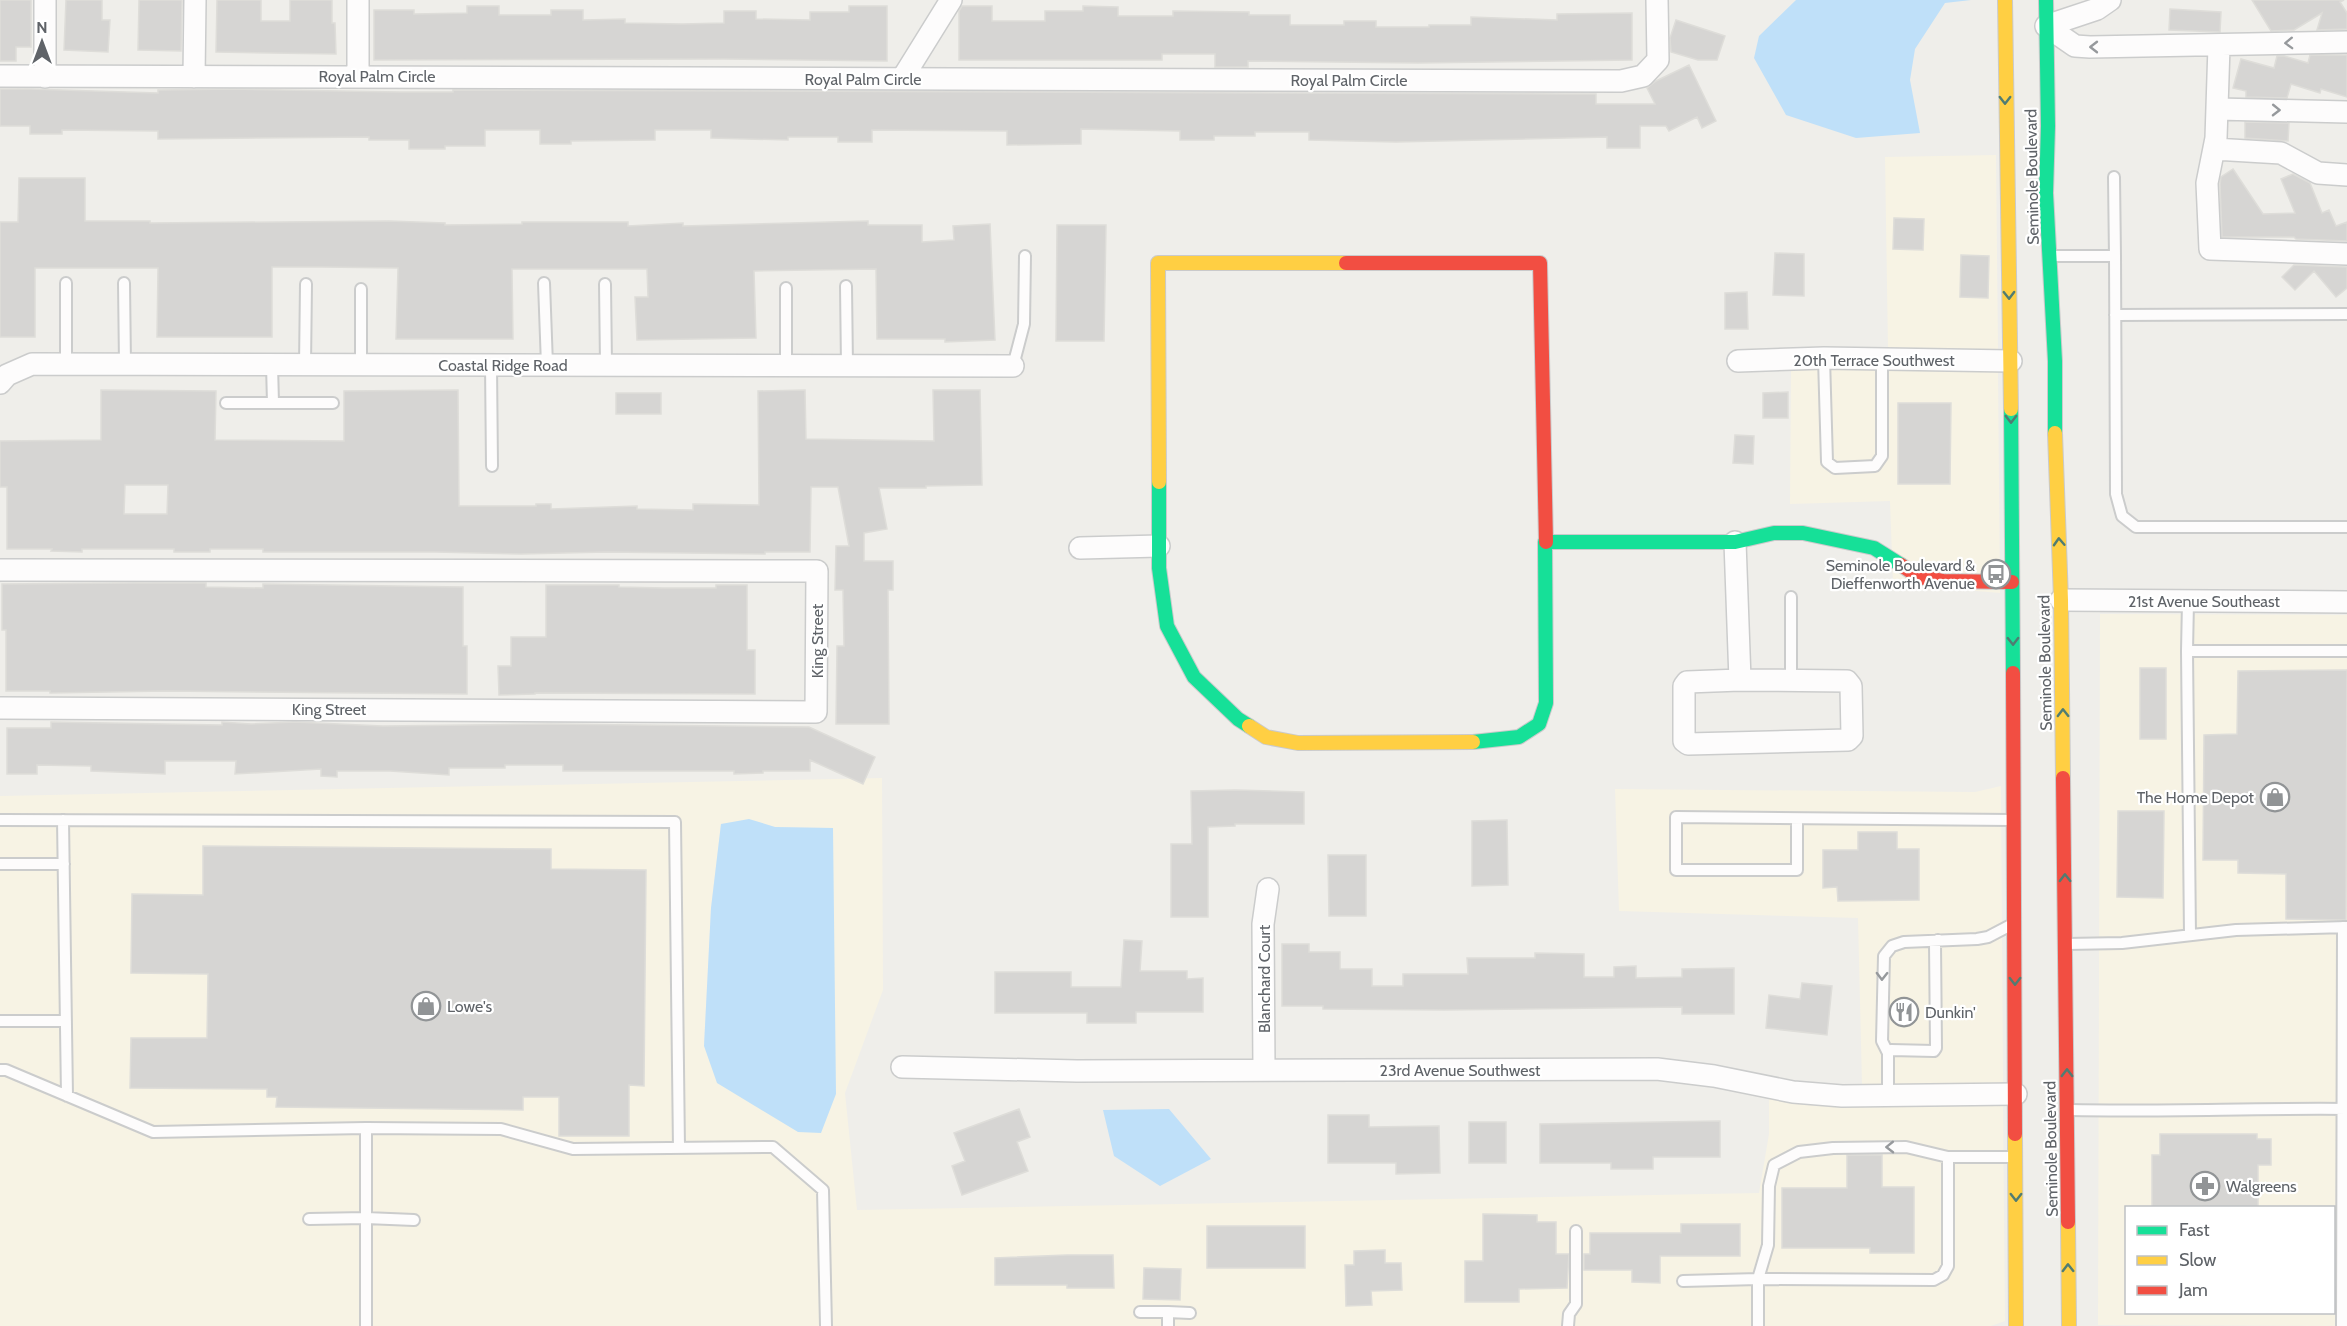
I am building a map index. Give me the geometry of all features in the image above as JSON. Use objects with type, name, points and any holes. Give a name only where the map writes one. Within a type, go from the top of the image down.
[{"type":"main road","name":"Seminole Boulevard","points":[[2005,0],[2005,67],[2018,367],[2014,820],[2016,1326]]},
{"type":"main road","points":[[2034,0],[2046,26]]},
{"type":"main road","name":"Seminole Boulevard","points":[[2046,0],[2048,126],[2046,193],[2055,361],[2056,598],[2066,944],[2069,1326]]},
{"type":"main road","points":[[2005,67],[2018,78]]},
{"type":"main road","points":[[2033,158],[2035,179],[2046,193]]},
{"type":"main road","points":[[1158,263],[1540,263],[1545,542],[1546,703],[1539,724],[1519,737],[1479,742],[1298,743],[1266,737],[1238,719],[1194,677],[1167,626],[1159,568],[1158,263]]},
{"type":"main road","points":[[2043,445],[2055,460]]},
{"type":"main road","points":[[1545,542],[1735,542],[1773,533],[1803,533],[1874,548],[1919,577],[1943,581],[2017,584]]},
{"type":"street","points":[[45,0],[45,77]]},
{"type":"street","points":[[194,77],[195,0]]},
{"type":"street","points":[[358,0],[358,76]]},
{"type":"street","points":[[902,79],[951,0]]},
{"type":"street","name":"Royal Palm Circle","points":[[0,76],[1621,81],[1643,76],[1658,60],[1657,0]]},
{"type":"street","points":[[2046,26],[2097,9],[2110,0]]},
{"type":"street","points":[[2046,26],[2075,46],[2219,46],[2347,42]]},
{"type":"street","points":[[2219,46],[2218,109],[2214,149],[2207,183],[2210,249],[2347,254]]},
{"type":"street","points":[[2218,109],[2347,112]]},
{"type":"street","points":[[2214,149],[2281,153],[2318,173],[2347,175]]},
{"type":"street","name":"20th Terrace Southwest","points":[[1738,361],[1824,358],[2018,367]]},
{"type":"street","name":"Coastal Ridge Road","points":[[0,383],[7,375],[32,364],[1013,366]]},
{"type":"street","points":[[1735,542],[1740,680]]},
{"type":"street","points":[[1080,548],[1159,546]]},
{"type":"street","name":"King Street","points":[[0,570],[818,571],[816,712],[0,708]]},
{"type":"street","name":"21st Avenue Southeast","points":[[2056,598],[2188,602],[2347,602]]},
{"type":"street","points":[[1740,680],[1847,681],[1851,686],[1852,736],[1848,740],[1688,744],[1684,741],[1684,686],[1687,682],[1740,680]]},
{"type":"street","name":"Blanchard Court","points":[[1264,1069],[1263,924],[1268,889]]},
{"type":"street","name":"23rd Avenue Southwest","points":[[902,1067],[1077,1071],[1657,1069],[1714,1076],[1793,1092],[1842,1096],[2016,1094]]},
{"type":"lane","points":[[2114,177],[2116,494],[2122,516],[2136,527],[2347,527]]},
{"type":"lane","points":[[1013,366],[1024,324],[1025,256]]},
{"type":"lane","points":[[2050,256],[2115,256]]},
{"type":"lane","points":[[544,283],[547,365]]},
{"type":"lane","points":[[66,284],[66,364]]},
{"type":"lane","points":[[124,284],[125,364]]},
{"type":"lane","points":[[305,365],[306,284]]},
{"type":"lane","points":[[605,284],[606,365]]},
{"type":"lane","points":[[846,286],[847,366]]},
{"type":"lane","points":[[786,288],[786,366]]},
{"type":"lane","points":[[361,289],[361,365]]},
{"type":"lane","points":[[2115,315],[2347,314]]},
{"type":"lane","points":[[1824,358],[1827,462],[1835,468],[1875,466],[1882,456],[1882,360]]},
{"type":"lane","points":[[272,365],[273,404]]},
{"type":"lane","points":[[491,365],[492,466]]},
{"type":"lane","points":[[225,403],[333,404]]},
{"type":"lane","points":[[1791,597],[1791,680]]},
{"type":"lane","points":[[2188,602],[2190,935]]},
{"type":"lane","points":[[2187,651],[2347,651]]},
{"type":"lane","points":[[1797,819],[1797,870],[1676,870],[1676,817],[2014,820]]},
{"type":"lane","points":[[0,820],[675,822],[679,1148]]},
{"type":"lane","points":[[63,820],[67,1096]]},
{"type":"lane","points":[[0,864],[64,864]]},
{"type":"lane","points":[[1888,1095],[1888,1053],[1882,1041],[1884,956],[1887,950],[1899,944],[1988,937],[2014,922]]},
{"type":"lane","points":[[2066,944],[2122,943],[2236,930],[2345,927],[2342,1326]]},
{"type":"lane","points":[[1888,1053],[1891,1050],[1934,1050],[1936,1048],[1935,943],[1938,940]]},
{"type":"lane","points":[[0,1021],[66,1021]]},
{"type":"lane","points":[[0,1070],[6,1070],[153,1132],[366,1128],[501,1129],[573,1149],[773,1147],[823,1190],[826,1326]]},
{"type":"lane","points":[[2067,1110],[2180,1112],[2344,1109]]},
{"type":"lane","points":[[366,1128],[366,1326]]},
{"type":"lane","points":[[1758,1326],[1758,1279],[1768,1245],[1769,1186],[1774,1165],[1800,1152],[1833,1148],[1906,1147],[1948,1156],[2016,1156]]},
{"type":"lane","points":[[1683,1281],[1934,1280],[1943,1275],[1948,1266],[1948,1156]]},
{"type":"lane","points":[[309,1219],[414,1220]]},
{"type":"lane","points":[[1568,1326],[1569,1314],[1576,1304],[1576,1231]]},
{"type":"lane","points":[[1140,1312],[1190,1313]]},
{"type":"lane","points":[[1168,1312],[1168,1326]]},
{"type":"shaded area","points":[[1996,155],[1998,350],[1888,349],[1885,157]]},
{"type":"shaded area","points":[[1791,370],[1998,372],[2000,593],[1893,584],[1890,501],[1790,504]]},
{"type":"shaded area","points":[[2100,614],[2347,615],[2347,1326],[2098,1325]]},
{"type":"shaded area","points":[[882,778],[883,990],[845,1093],[857,1210],[1759,1193],[1769,1134],[1769,1098],[1793,1103],[1842,1107],[2003,1106],[2005,1321],[1991,1326],[0,1326],[0,796]],"holes":[[[749,820],[775,827],[832,828],[704,1045],[711,908],[721,824]]]},
{"type":"shaded area","points":[[2001,786],[2003,1084],[1862,1085],[1858,918],[1619,911],[1615,789],[1975,792]]},
{"type":"water","points":[[1796,0],[1971,0],[1945,3],[1915,49],[1910,80],[1920,133],[1856,138],[1786,115],[1754,58],[1759,36]]},
{"type":"water","points":[[749,819],[775,827],[833,828],[836,1094],[821,1133],[798,1132],[717,1083],[704,1046],[711,908],[721,824]]},
{"type":"water","points":[[1169,1109],[1211,1159],[1160,1186],[1114,1156],[1103,1110]]},
{"type":"building","points":[[0,0],[31,0],[31,47],[16,47],[16,61],[0,61]]},
{"type":"building","points":[[66,0],[102,0],[102,20],[110,20],[108,52],[64,50]]},
{"type":"building","points":[[139,0],[182,0],[181,51],[138,50]]},
{"type":"building","points":[[217,0],[261,0],[261,21],[290,21],[290,0],[332,0],[336,54],[216,52]]},
{"type":"building","points":[[2252,0],[2344,0],[2340,2],[2347,13],[2347,29],[2317,30],[2322,13],[2294,30],[2271,31]]},
{"type":"building","points":[[467,6],[499,6],[499,15],[551,15],[551,10],[583,10],[583,20],[625,19],[625,23],[682,24],[724,23],[724,11],[756,11],[756,19],[810,20],[810,12],[849,12],[849,6],[887,6],[887,61],[374,60],[374,10],[414,10],[414,14],[467,13]]},
{"type":"building","points":[[962,6],[992,6],[992,21],[1045,21],[1045,11],[1083,11],[1083,6],[1118,7],[1118,16],[1173,16],[1173,11],[1249,12],[1249,15],[1290,15],[1290,25],[1344,25],[1344,21],[1376,21],[1376,27],[1471,25],[1471,17],[1557,20],[1557,14],[1632,13],[1632,60],[1418,63],[1248,61],[1248,67],[1215,67],[1215,54],[1162,54],[1162,60],[959,60],[959,11]]},
{"type":"building","points":[[2170,9],[2221,12],[2220,32],[2169,30]]},
{"type":"building","points":[[1676,20],[1725,36],[1717,60],[1698,60],[1671,52],[1670,38]]},
{"type":"building","points":[[2310,55],[2347,55],[2347,97],[2321,89],[2320,93],[2291,84],[2287,98],[2246,97],[2246,91],[2233,88],[2241,59],[2274,68],[2277,56],[2308,63]]},
{"type":"building","points":[[1689,65],[1716,121],[1702,128],[1697,117],[1669,131],[1666,126],[1640,126],[1640,148],[1607,148],[1607,137],[1396,142],[1309,140],[1309,132],[1255,132],[1255,136],[1214,136],[1214,140],[1180,140],[1180,131],[1081,129],[1081,144],[1007,145],[1007,131],[872,130],[872,142],[838,142],[838,137],[788,137],[788,140],[711,138],[711,130],[655,130],[655,140],[571,141],[571,144],[540,144],[540,130],[485,130],[485,146],[409,149],[409,140],[369,140],[369,137],[158,139],[158,131],[62,130],[62,134],[30,134],[30,126],[0,126],[0,89],[158,93],[158,90],[232,89],[400,92],[453,92],[453,90],[1596,94],[1596,104],[1655,104],[1647,88],[1656,81]]},
{"type":"building","points":[[2245,122],[2289,123],[2288,141],[2245,138]]},
{"type":"building","points":[[2233,169],[2263,214],[2295,213],[2281,179],[2293,174],[2310,183],[2322,213],[2329,210],[2336,226],[2347,222],[2347,241],[2296,239],[2294,237],[2222,237],[2221,177]]},
{"type":"building","points":[[19,178],[85,178],[85,221],[150,221],[150,223],[389,221],[445,223],[445,225],[628,222],[628,226],[683,223],[683,226],[868,221],[868,225],[922,225],[922,242],[954,240],[953,226],[990,224],[995,340],[945,342],[945,339],[877,339],[876,269],[754,271],[756,338],[637,340],[635,297],[648,297],[647,269],[512,269],[513,339],[396,339],[398,268],[322,267],[272,267],[272,337],[157,337],[158,268],[35,268],[35,337],[0,337],[0,222],[18,222]]},
{"type":"building","points":[[1894,218],[1924,219],[1923,250],[1893,249]]},
{"type":"building","points":[[1057,225],[1106,225],[1104,341],[1056,341]]},
{"type":"building","points":[[1775,253],[1804,254],[1804,296],[1773,295]]},
{"type":"building","points":[[1961,255],[1989,256],[1988,298],[1960,297]]},
{"type":"building","points":[[2294,265],[2347,267],[2347,288],[2336,297],[2314,271],[2295,290],[2282,277]]},
{"type":"building","points":[[1747,292],[1748,329],[1725,329],[1725,293]]},
{"type":"building","points":[[101,390],[216,391],[215,440],[344,441],[344,391],[458,390],[459,506],[551,504],[551,509],[637,506],[637,509],[693,510],[693,504],[759,505],[758,391],[805,390],[806,439],[934,441],[933,390],[980,390],[982,485],[879,488],[887,529],[864,533],[864,561],[893,561],[893,590],[888,590],[889,724],[836,724],[837,646],[844,646],[843,590],[835,590],[836,546],[849,546],[838,487],[811,487],[810,552],[521,554],[263,552],[263,549],[174,552],[174,549],[82,549],[82,552],[7,549],[7,487],[0,487],[0,441],[101,440]],"holes":[[[125,485],[168,485],[167,514],[124,514]]]},
{"type":"building","points":[[1788,392],[1788,418],[1763,418],[1763,393]]},
{"type":"building","points":[[616,393],[661,393],[661,414],[616,414]]},
{"type":"building","points":[[1898,403],[1951,403],[1950,484],[1898,484]]},
{"type":"building","points":[[1735,435],[1754,436],[1753,464],[1733,463]]},
{"type":"building","points":[[206,583],[206,587],[263,588],[263,584],[463,587],[463,646],[467,646],[467,694],[6,691],[6,630],[2,630],[2,584]]},
{"type":"building","points":[[546,585],[716,588],[716,585],[747,585],[747,650],[755,650],[755,694],[535,693],[499,695],[498,666],[511,666],[511,637],[546,637]]},
{"type":"building","points":[[2140,668],[2166,668],[2166,739],[2140,739]]},
{"type":"building","name":"The Home Depot","points":[[2347,670],[2346,920],[2286,919],[2286,874],[2238,873],[2238,860],[2203,860],[2204,735],[2237,734],[2238,671]]},
{"type":"building","points":[[51,722],[222,725],[222,722],[251,724],[295,722],[383,726],[551,724],[809,727],[875,757],[863,784],[810,760],[810,771],[763,771],[763,773],[734,774],[734,771],[563,771],[563,765],[505,765],[505,768],[449,768],[449,775],[390,771],[337,771],[337,777],[321,776],[321,769],[235,774],[236,761],[165,761],[165,774],[91,771],[91,766],[37,765],[37,774],[7,774],[7,728],[51,728]]},
{"type":"building","points":[[1191,791],[1304,792],[1304,824],[1235,824],[1235,826],[1208,827],[1208,917],[1171,917],[1171,844],[1192,844]]},
{"type":"building","points":[[2118,811],[2164,811],[2163,898],[2117,897]]},
{"type":"building","points":[[1507,820],[1508,885],[1472,886],[1472,821]]},
{"type":"building","points":[[1858,832],[1897,832],[1897,849],[1919,849],[1919,900],[1838,901],[1837,887],[1823,888],[1823,850],[1858,850]]},
{"type":"building","name":"Lowe's","points":[[203,846],[551,849],[551,869],[646,870],[644,1086],[629,1085],[629,1136],[559,1136],[559,1097],[523,1097],[523,1110],[276,1107],[277,1097],[267,1097],[267,1089],[130,1088],[131,1038],[207,1038],[208,974],[131,973],[132,894],[203,895]]},
{"type":"building","points":[[1328,855],[1366,855],[1366,916],[1329,916]]},
{"type":"building","points":[[1124,940],[1142,941],[1140,971],[1187,971],[1187,979],[1203,978],[1203,1012],[1136,1012],[1136,1023],[1087,1023],[1087,1013],[995,1013],[995,972],[1071,972],[1071,987],[1121,987]]},
{"type":"building","points":[[1282,944],[1309,944],[1309,952],[1340,952],[1340,969],[1372,969],[1372,986],[1403,986],[1403,974],[1468,974],[1467,958],[1535,958],[1535,953],[1584,954],[1584,977],[1614,977],[1614,967],[1636,966],[1636,978],[1682,977],[1682,969],[1734,968],[1734,1014],[1682,1014],[1682,1007],[1444,1010],[1323,1009],[1323,1006],[1282,1006]]},
{"type":"building","points":[[1802,983],[1832,986],[1827,1035],[1766,1028],[1769,995],[1800,999]]},
{"type":"building","points":[[1019,1109],[1030,1137],[1017,1142],[1028,1171],[962,1195],[952,1166],[965,1161],[954,1133]]},
{"type":"building","points":[[1328,1115],[1369,1115],[1369,1127],[1439,1126],[1440,1173],[1396,1174],[1396,1163],[1328,1163]]},
{"type":"building","points":[[1720,1121],[1720,1157],[1653,1157],[1653,1169],[1611,1169],[1611,1163],[1540,1163],[1540,1124]]},
{"type":"building","points":[[1469,1122],[1506,1122],[1506,1163],[1469,1163]]},
{"type":"building","name":"Walgreens","points":[[2160,1134],[2257,1134],[2257,1139],[2271,1139],[2271,1165],[2258,1165],[2258,1206],[2152,1206],[2152,1155],[2160,1155]]},
{"type":"building","points":[[1847,1155],[1882,1155],[1882,1187],[1914,1187],[1914,1253],[1870,1253],[1870,1248],[1782,1248],[1782,1188],[1847,1188]]},
{"type":"building","points":[[1483,1214],[1537,1215],[1537,1222],[1556,1222],[1556,1254],[1569,1254],[1567,1288],[1519,1289],[1519,1302],[1465,1302],[1465,1261],[1483,1261]]},
{"type":"building","points":[[1681,1224],[1740,1224],[1740,1256],[1660,1256],[1660,1283],[1632,1282],[1632,1270],[1584,1270],[1584,1254],[1590,1254],[1590,1233],[1681,1233]]},
{"type":"building","points":[[1207,1226],[1305,1226],[1305,1268],[1207,1268]]},
{"type":"building","points":[[1385,1250],[1385,1263],[1401,1263],[1402,1290],[1371,1291],[1372,1305],[1346,1306],[1345,1265],[1354,1265],[1354,1251]]},
{"type":"building","points":[[1113,1255],[1114,1288],[1067,1288],[1067,1285],[995,1285],[995,1258]]},
{"type":"building","points":[[1144,1268],[1181,1269],[1180,1300],[1143,1299]]},
{"type":"traffic: fast","points":[[2046,0],[2048,126],[2046,193],[2055,361],[2055,433]]},
{"type":"traffic: fast","points":[[2011,409],[2013,673]]},
{"type":"traffic: fast","points":[[1159,482],[1159,568],[1167,626],[1194,677],[1238,719],[1249,726]]},
{"type":"traffic: fast","points":[[1546,542],[1735,542],[1774,533],[1803,533],[1874,548],[1901,565]]},
{"type":"traffic: fast","points":[[1473,742],[1519,737],[1539,724],[1546,703],[1545,542]]},
{"type":"traffic: slow","points":[[2005,0],[2011,409]]},
{"type":"traffic: slow","points":[[1159,482],[1158,263],[1346,263]]},
{"type":"traffic: slow","points":[[2055,433],[2061,600],[2063,778]]},
{"type":"traffic: slow","points":[[1249,726],[1266,737],[1298,743],[1473,742]]},
{"type":"traffic: slow","points":[[2015,1134],[2016,1326]]},
{"type":"traffic: slow","points":[[2068,1222],[2069,1326]]},
{"type":"traffic: jam","points":[[1346,263],[1540,263],[1546,542]]},
{"type":"traffic: jam","points":[[1901,565],[1919,577],[1943,581],[2012,582]]},
{"type":"traffic: jam","points":[[2013,673],[2015,1134]]},
{"type":"traffic: jam","points":[[2063,778],[2068,1222]]},
{"type":"place","name":"Seminole Boulevard & Dieffenworth Avenue","points":[[1996,574]]},
{"type":"place","name":"The Home Depot","points":[[2275,797]]},
{"type":"place","name":"Lowe's","points":[[426,1006]]},
{"type":"place","name":"Dunkin'","points":[[1904,1012]]},
{"type":"place","name":"Walgreens","points":[[2205,1186]]}]
